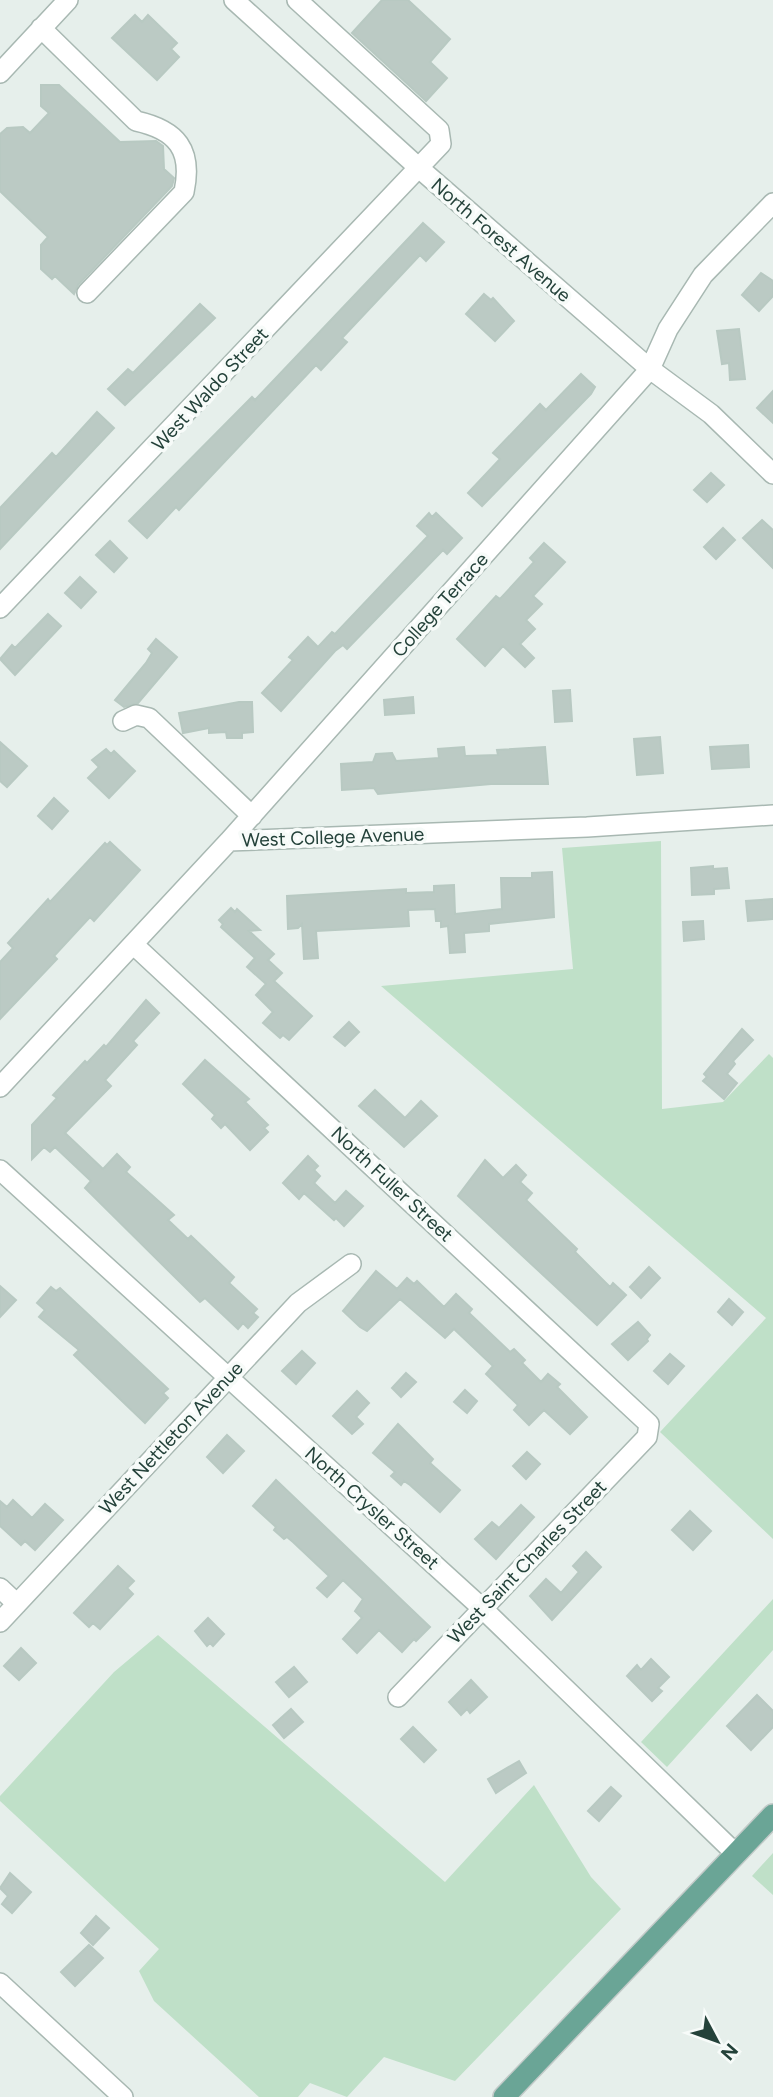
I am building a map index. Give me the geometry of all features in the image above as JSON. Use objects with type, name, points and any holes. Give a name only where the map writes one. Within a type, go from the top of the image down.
[{"type":"main road","points":[[503,2097],[773,1815]]},
{"type":"street","points":[[0,73],[68,0]]},
{"type":"street","name":"North Forest Avenue","points":[[234,0],[419,168],[650,369],[711,414],[773,474]]},
{"type":"street","name":"West Waldo Street","points":[[0,608],[441,144],[439,130],[297,0]]},
{"type":"street","points":[[41,28],[136,121],[171,133],[181,149],[188,172],[184,192],[87,293]]},
{"type":"street","name":"College Terrace","points":[[229,841],[650,369],[668,329],[704,275],[773,203]]},
{"type":"street","points":[[123,721],[136,715],[149,718],[252,816]]},
{"type":"street","name":"West College Avenue","points":[[0,1087],[229,841],[587,827],[773,815]]},
{"type":"street","name":"North Fuller Street","points":[[134,945],[646,1418],[649,1424]]},
{"type":"street","name":"North Crysler Street","points":[[0,1170],[483,1609],[736,1854]]},
{"type":"street","name":"West Nettleton Avenue","points":[[0,1622],[298,1303],[351,1264]]},
{"type":"street","name":"West Saint Charles Street","points":[[398,1697],[646,1437],[649,1424]]},
{"type":"street","points":[[0,1588],[17,1604]]},
{"type":"street","points":[[0,1983],[123,2097]]},
{"type":"green space","points":[[661,841],[662,1109],[723,1102],[769,1054],[773,1058],[773,1539],[660,1432],[766,1318],[381,986],[573,969],[562,848]]},
{"type":"green space","points":[[773,1599],[773,1650],[667,1767],[641,1742]]},
{"type":"green space","points":[[158,1635],[445,1882],[534,1785],[591,1877],[621,1909],[455,2081],[384,2057],[347,2097],[310,2083],[298,2097],[259,2097],[154,2001],[139,1971],[159,1949],[0,1801],[0,1796],[114,1672]]},
{"type":"green space","points":[[773,1853],[773,1895],[752,1876]]},
{"type":"building","points":[[382,0],[408,0],[450,39],[430,62],[447,78],[426,101],[352,33]]},
{"type":"building","points":[[135,15],[142,22],[148,15],[177,43],[171,49],[179,57],[157,80],[112,38]]},
{"type":"building","points":[[41,85],[59,85],[120,142],[156,141],[163,146],[164,169],[174,178],[172,186],[78,285],[74,294],[55,276],[52,279],[41,269],[41,245],[48,237],[0,191],[0,134],[7,128],[23,127],[30,133],[49,113],[41,106]]},
{"type":"building","points":[[423,223],[444,242],[426,261],[420,255],[342,338],[347,342],[321,370],[316,365],[179,510],[176,507],[147,538],[129,521],[252,397],[255,400]]},
{"type":"building","points":[[761,273],[773,281],[773,296],[759,311],[742,295]]},
{"type":"building","points":[[484,294],[491,300],[493,298],[514,321],[495,341],[466,314]]},
{"type":"building","points":[[200,304],[215,318],[125,405],[108,389],[128,369],[133,373]]},
{"type":"building","points":[[739,329],[745,379],[730,380],[729,363],[722,364],[717,331]]},
{"type":"building","points":[[581,374],[595,387],[591,394],[482,506],[468,493],[500,459],[493,453],[540,404],[546,410]]},
{"type":"building","points":[[773,391],[773,423],[757,408]]},
{"type":"building","points":[[97,412],[114,428],[0,549],[0,508],[52,453],[56,457]]},
{"type":"building","points":[[711,473],[724,485],[707,502],[694,490]]},
{"type":"building","points":[[429,513],[432,517],[436,513],[462,538],[447,554],[443,550],[347,649],[343,645],[335,651],[281,711],[262,693],[293,660],[289,657],[308,637],[318,647],[332,632],[335,634],[428,536],[417,526]]},
{"type":"building","points":[[762,520],[773,530],[773,568],[743,538]]},
{"type":"building","points":[[723,528],[735,540],[716,559],[704,547]]},
{"type":"building","points":[[110,541],[127,558],[114,572],[96,555]]},
{"type":"building","points":[[544,543],[565,562],[533,596],[542,604],[526,620],[535,629],[520,644],[534,658],[525,667],[503,646],[485,666],[457,639],[496,596],[500,599],[534,562],[530,558]]},
{"type":"building","points":[[80,577],[96,592],[81,608],[65,593]]},
{"type":"building","points":[[48,614],[61,626],[15,675],[0,659],[12,645],[15,648]]},
{"type":"building","points":[[156,639],[177,657],[138,703],[124,707],[115,700],[146,663],[152,653],[148,649]]},
{"type":"building","points":[[570,690],[572,721],[555,722],[553,691]]},
{"type":"building","points":[[413,697],[414,713],[385,715],[384,700]]},
{"type":"building","points":[[252,702],[253,732],[242,733],[242,738],[227,738],[226,732],[209,733],[209,728],[183,733],[179,713]]},
{"type":"building","points":[[660,737],[663,773],[637,775],[634,739]]},
{"type":"building","points":[[0,742],[27,766],[7,787],[0,781]]},
{"type":"building","points":[[748,745],[749,767],[712,769],[710,747]]},
{"type":"building","points":[[464,747],[465,756],[498,755],[497,750],[545,747],[548,784],[491,784],[378,794],[374,788],[342,790],[341,764],[373,762],[376,754],[392,753],[396,761],[439,758],[438,749]]},
{"type":"building","points":[[106,749],[111,754],[114,751],[135,771],[109,798],[88,778],[99,767],[92,760]]},
{"type":"building","points":[[54,798],[68,811],[52,829],[38,816]]},
{"type":"building","points":[[110,842],[140,870],[94,921],[90,917],[54,956],[57,959],[0,1019],[0,962],[13,948],[8,943],[48,899],[50,902],[105,843],[107,845]]},
{"type":"building","points":[[713,866],[713,869],[727,868],[729,888],[714,889],[714,894],[692,895],[691,868]]},
{"type":"building","points":[[552,872],[554,917],[489,924],[489,931],[464,933],[465,952],[450,953],[448,926],[441,927],[441,921],[436,921],[435,909],[408,910],[409,926],[316,931],[318,958],[304,959],[302,924],[298,928],[288,929],[287,896],[406,889],[406,893],[434,892],[434,886],[454,885],[455,914],[502,909],[501,878],[532,878],[532,873]]},
{"type":"building","points":[[773,899],[773,919],[748,921],[746,901]]},
{"type":"building","points":[[231,908],[235,912],[237,909],[260,930],[249,931],[274,954],[268,960],[282,973],[274,981],[312,1016],[289,1040],[283,1035],[280,1038],[263,1023],[273,1012],[256,995],[266,984],[247,967],[255,958],[221,927],[223,924],[219,920]]},
{"type":"building","points":[[703,921],[704,939],[684,941],[683,922]]},
{"type":"building","points":[[146,1000],[159,1013],[133,1041],[137,1045],[105,1080],[111,1086],[65,1133],[103,1169],[117,1154],[130,1167],[126,1172],[174,1215],[168,1220],[188,1239],[191,1236],[234,1277],[229,1283],[257,1309],[253,1313],[258,1317],[248,1328],[243,1323],[238,1329],[205,1298],[200,1302],[85,1188],[91,1181],[55,1147],[50,1152],[44,1147],[32,1159],[32,1125],[57,1098],[53,1095],[85,1061],[87,1063],[104,1045],[106,1047]]},
{"type":"building","points":[[349,1022],[359,1032],[345,1046],[334,1037]]},
{"type":"building","points":[[742,1029],[753,1040],[733,1061],[735,1064],[727,1074],[737,1083],[724,1099],[703,1081],[707,1077],[704,1074]]},
{"type":"building","points":[[205,1060],[249,1099],[245,1102],[268,1125],[264,1128],[268,1132],[250,1150],[225,1124],[221,1128],[212,1119],[215,1115],[183,1084]]},
{"type":"building","points":[[375,1090],[405,1118],[421,1101],[437,1116],[404,1147],[359,1106]]},
{"type":"building","points":[[308,1156],[318,1166],[314,1170],[320,1176],[314,1183],[335,1203],[346,1191],[363,1206],[344,1226],[304,1193],[299,1199],[283,1183]]},
{"type":"building","points":[[485,1160],[503,1178],[516,1165],[526,1175],[520,1182],[532,1193],[526,1200],[577,1249],[575,1252],[610,1287],[613,1283],[626,1295],[597,1325],[458,1196]]},
{"type":"building","points":[[649,1267],[660,1278],[641,1298],[630,1287]]},
{"type":"building","points":[[376,1271],[397,1289],[407,1278],[414,1284],[417,1281],[444,1307],[456,1294],[472,1309],[469,1313],[510,1352],[514,1349],[525,1360],[522,1363],[541,1382],[548,1374],[560,1384],[557,1387],[587,1417],[570,1434],[544,1410],[529,1425],[514,1410],[518,1405],[486,1374],[493,1366],[454,1329],[445,1338],[400,1299],[367,1331],[360,1327],[343,1311]]},
{"type":"building","points":[[0,1286],[16,1300],[0,1317]]},
{"type":"building","points":[[51,1287],[56,1291],[60,1288],[168,1389],[163,1393],[168,1398],[145,1423],[74,1355],[79,1350],[39,1317],[45,1310],[37,1303]]},
{"type":"building","points":[[729,1299],[743,1312],[732,1325],[718,1312]]},
{"type":"building","points":[[638,1322],[650,1335],[648,1341],[628,1360],[612,1344]]},
{"type":"building","points":[[302,1351],[315,1363],[296,1384],[282,1371]]},
{"type":"building","points":[[670,1354],[684,1366],[668,1384],[654,1371]]},
{"type":"building","points":[[406,1373],[416,1382],[401,1397],[392,1388]]},
{"type":"building","points":[[465,1390],[477,1401],[467,1413],[454,1402]]},
{"type":"building","points":[[357,1391],[369,1403],[356,1417],[363,1424],[352,1434],[333,1416]]},
{"type":"building","points":[[398,1424],[433,1459],[430,1463],[460,1490],[440,1512],[410,1485],[404,1481],[401,1485],[391,1476],[395,1472],[373,1453]]},
{"type":"building","points":[[227,1435],[244,1451],[223,1473],[207,1457]]},
{"type":"building","points":[[527,1452],[540,1464],[526,1479],[513,1466]]},
{"type":"building","points":[[276,1480],[430,1627],[416,1641],[414,1639],[402,1652],[379,1630],[357,1653],[343,1639],[362,1618],[355,1611],[363,1599],[343,1580],[327,1597],[317,1588],[329,1576],[293,1542],[287,1537],[284,1539],[274,1530],[276,1527],[253,1506]]},
{"type":"building","points":[[13,1500],[32,1518],[45,1504],[63,1520],[35,1550],[25,1541],[21,1545],[0,1526],[0,1501],[7,1507]]},
{"type":"building","points":[[521,1505],[534,1517],[496,1559],[475,1539],[492,1522],[499,1528]]},
{"type":"building","points":[[690,1511],[711,1531],[693,1550],[672,1530]]},
{"type":"building","points":[[586,1552],[601,1567],[552,1620],[530,1596],[546,1579],[561,1593],[579,1572],[573,1566]]},
{"type":"building","points":[[118,1566],[134,1581],[127,1588],[133,1594],[100,1629],[93,1623],[89,1627],[74,1613]]},
{"type":"building","points":[[208,1618],[224,1634],[213,1646],[210,1643],[207,1646],[195,1631]]},
{"type":"building","points":[[21,1648],[36,1663],[19,1680],[4,1666]]},
{"type":"building","points":[[651,1659],[669,1677],[658,1688],[662,1691],[652,1701],[627,1676],[637,1665],[641,1670]]},
{"type":"building","points":[[294,1667],[307,1682],[289,1697],[276,1682]]},
{"type":"building","points":[[471,1680],[487,1697],[470,1713],[467,1709],[461,1715],[449,1702]]},
{"type":"building","points":[[757,1695],[773,1711],[773,1727],[751,1750],[727,1726]]},
{"type":"building","points":[[291,1709],[303,1722],[284,1738],[273,1725]]},
{"type":"building","points":[[413,1727],[436,1750],[424,1762],[401,1739]]},
{"type":"building","points":[[519,1761],[526,1773],[496,1793],[488,1779]]},
{"type":"building","points":[[611,1787],[621,1796],[599,1821],[588,1811]]},
{"type":"building","points":[[10,1873],[31,1892],[12,1913],[2,1904],[8,1896],[0,1888]]},
{"type":"building","points":[[96,1916],[109,1928],[93,1945],[81,1933]]},
{"type":"building","points":[[89,1945],[103,1958],[75,1986],[61,1972]]}]
